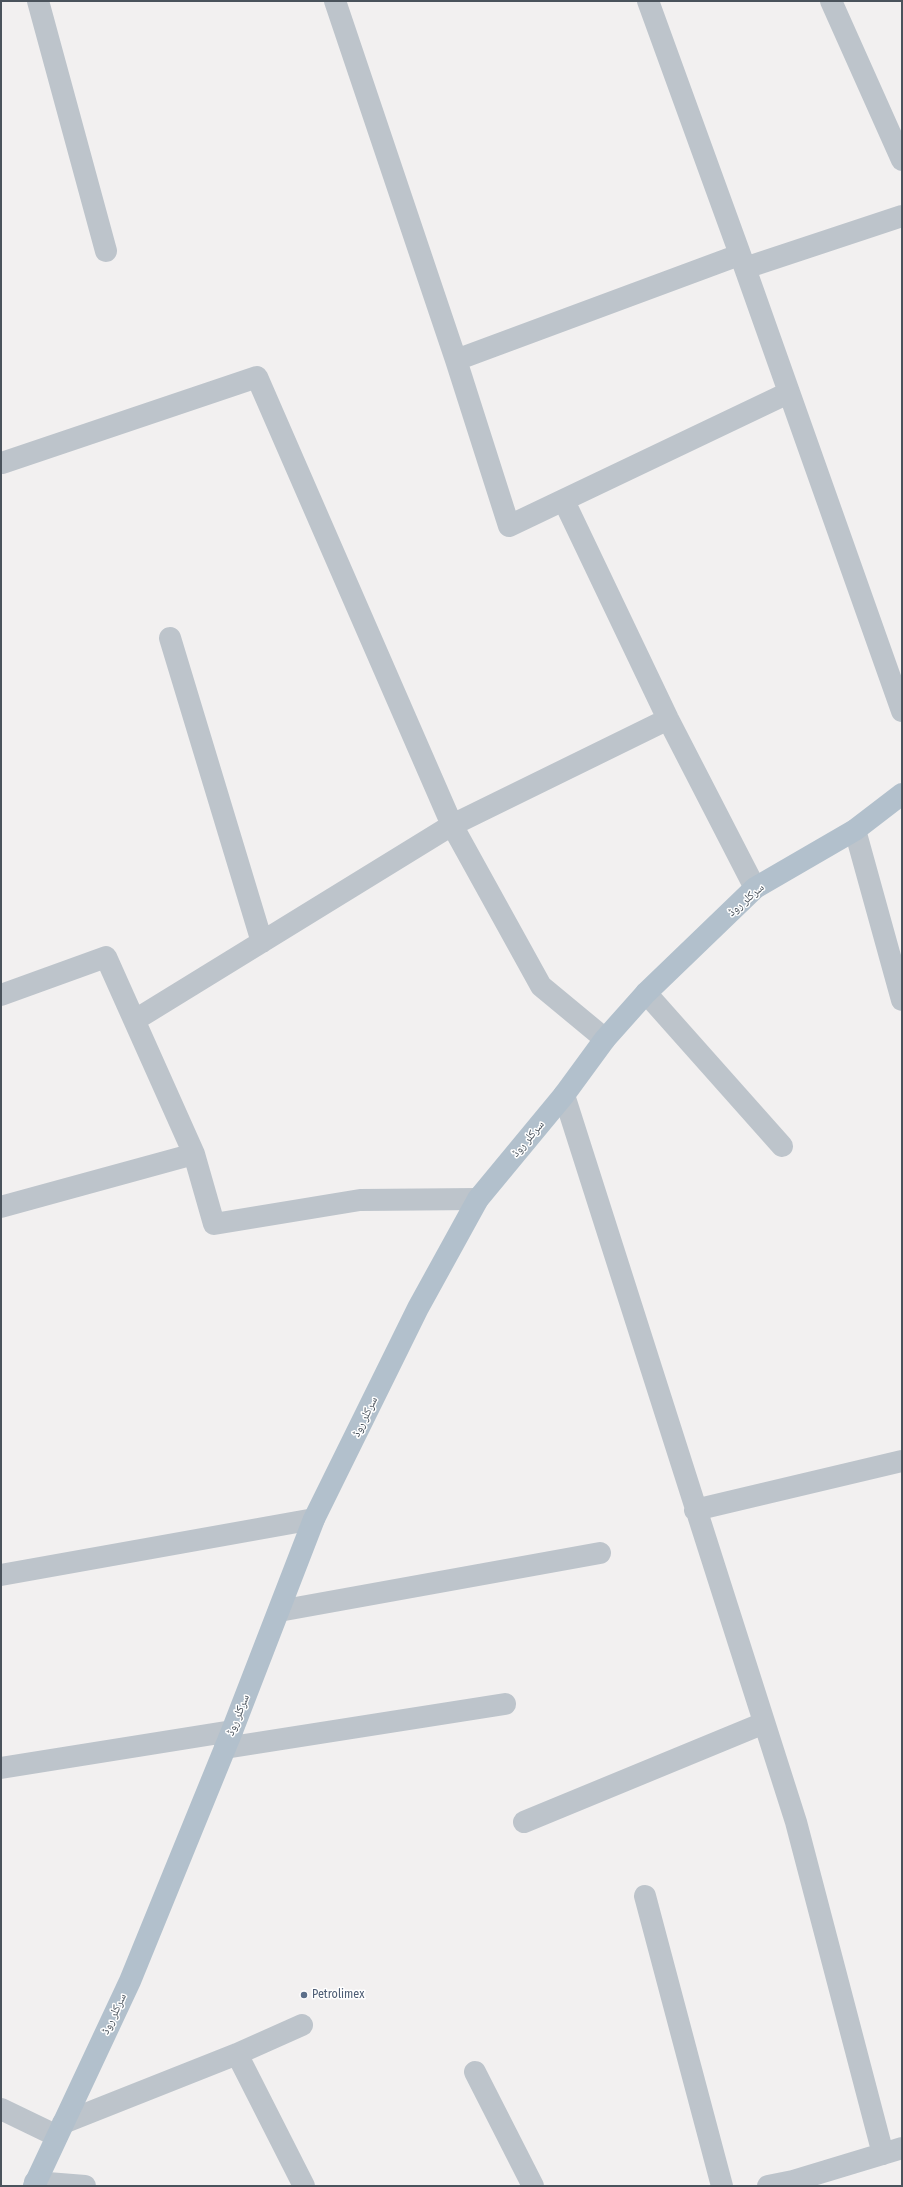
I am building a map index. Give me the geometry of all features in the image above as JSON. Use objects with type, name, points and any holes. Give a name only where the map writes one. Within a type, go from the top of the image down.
[{"type":"main road","name":"سرکلر روڈ","points":[[35,2184],[130,1981],[228,1740],[314,1519],[418,1308],[478,1199],[564,1095],[605,1039],[646,994],[756,888],[855,830],[902,794]]},
{"type":"street","points":[[38,1],[106,251]]},
{"type":"street","points":[[335,1],[456,360],[509,526],[564,502],[788,393]]},
{"type":"street","points":[[648,1],[902,711]]},
{"type":"street","points":[[831,1],[902,160]]},
{"type":"street","points":[[456,360],[742,261],[902,216]]},
{"type":"street","points":[[2,463],[257,377],[452,825],[541,986],[605,1039]]},
{"type":"street","points":[[564,502],[668,719],[756,888]]},
{"type":"street","points":[[170,638],[262,942]]},
{"type":"street","points":[[135,1020],[452,825],[668,719]]},
{"type":"street","points":[[855,830],[902,1000]]},
{"type":"street","points":[[1,995],[106,957],[194,1154],[214,1224],[360,1200],[478,1199]]},
{"type":"street","points":[[646,994],[782,1146]]},
{"type":"street","points":[[564,1095],[695,1510],[796,1822],[893,2151],[811,2181],[768,2186]]},
{"type":"street","points":[[1,1207],[194,1154]]},
{"type":"street","points":[[695,1510],[902,1462]]},
{"type":"street","points":[[1,1575],[314,1519]]},
{"type":"street","points":[[279,1611],[600,1553]]},
{"type":"street","points":[[1,1768],[505,1704]]},
{"type":"street","points":[[524,1822],[764,1723]]},
{"type":"street","points":[[645,1896],[722,2186]]},
{"type":"street","points":[[1,2108],[60,2129],[302,2025]]},
{"type":"street","points":[[237,2054],[304,2186]]},
{"type":"street","points":[[475,2072],[533,2186]]},
{"type":"street","points":[[35,2184],[85,2186]]},
{"type":"place","name":"Petrolimex","points":[[304,1995]]}]
